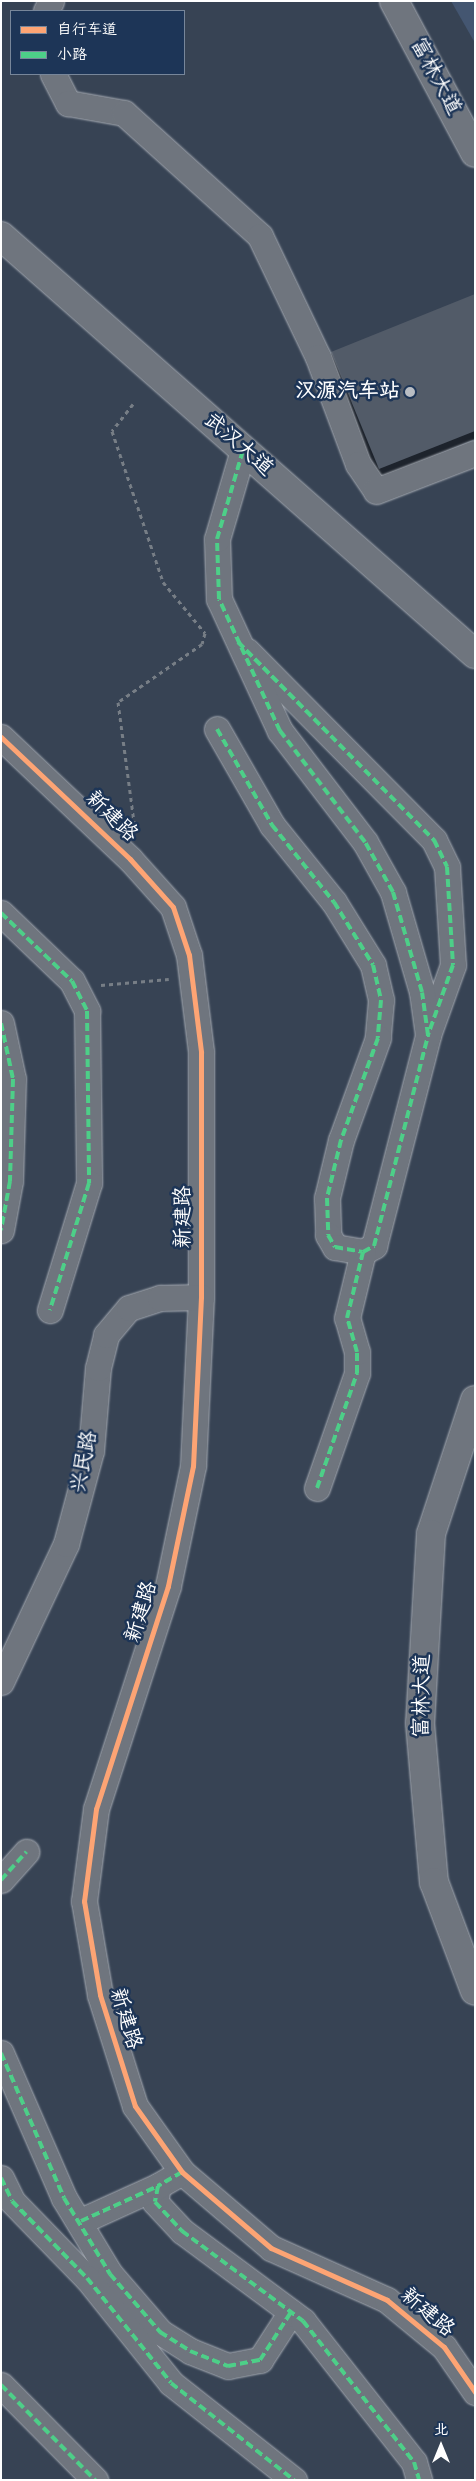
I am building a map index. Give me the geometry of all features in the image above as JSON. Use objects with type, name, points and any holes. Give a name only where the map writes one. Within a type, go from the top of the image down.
[{"type":"main road","name":"富林大道","points":[[394,1],[475,152]]},
{"type":"main road","name":"武汉大道","points":[[1,236],[475,654]]},
{"type":"main road","name":"富林大道","points":[[475,1400],[431,1534],[420,1723],[434,1882],[475,1991]]},
{"type":"street","points":[[54,75],[68,103],[124,113],[260,236],[318,357],[358,464],[376,491],[475,453]]},
{"type":"street","points":[[243,450],[217,538],[219,599],[235,638],[280,731],[365,842],[393,892],[422,992],[428,1035]]},
{"type":"street","points":[[217,729],[272,825],[334,902],[372,965],[382,1000],[378,1038],[341,1140],[327,1198],[328,1235],[335,1247],[363,1252],[374,1246],[428,1035],[453,965],[451,889],[434,840],[235,638]]},
{"type":"street","name":"新建路","points":[[1,737],[130,859],[173,908],[192,976],[201,1052],[201,1297],[193,1466],[184,1520],[168,1586],[96,1808],[84,1901],[100,1995],[135,2106],[182,2172],[271,2248],[387,2300],[444,2347],[475,2392]]},
{"type":"street","points":[[1,913],[75,988],[87,1011],[91,1059],[89,1183],[50,1310]]},
{"type":"street","points":[[1,1023],[13,1078],[10,1181],[1,1230]]},
{"type":"street","points":[[317,1488],[357,1373],[357,1352],[347,1318],[363,1252]]},
{"type":"street","name":"兴民路","points":[[1,1682],[66,1544],[91,1451],[98,1368],[106,1335],[129,1308],[160,1298],[201,1297]]},
{"type":"street","points":[[1,1880],[26,1852]]},
{"type":"street","points":[[1,2053],[64,2198],[81,2221],[110,2274],[160,2332],[190,2351],[228,2366],[260,2360],[291,2312]]},
{"type":"street","points":[[81,2221],[158,2186],[182,2172]]},
{"type":"street","points":[[1,2178],[12,2201],[88,2278],[171,2383],[294,2480]]},
{"type":"street","points":[[158,2186],[155,2202],[182,2231],[303,2321],[414,2462],[419,2480]]},
{"type":"street","points":[[1,2385],[95,2480]]},
{"type":"path","points":[[132,404],[112,431],[163,582],[205,633],[202,644],[118,702],[136,834]]},
{"type":"path","points":[[75,988],[192,976]]},
{"type":"shaded area","points":[[451,1],[475,1],[475,43]]},
{"type":"building","name":"汉源汽车站","points":[[475,294],[475,431],[379,469],[331,352]]},
{"type":"marked path","points":[[217,729],[272,825],[334,902],[373,965],[381,1000],[378,1038],[341,1140],[327,1198],[328,1235],[335,1247],[363,1252],[374,1246],[428,1035],[422,992],[393,892],[365,842],[280,731],[219,599],[217,539],[243,450]]},
{"type":"marked path","points":[[238,642],[434,840],[447,867],[453,965],[428,1035]]},
{"type":"marked path","points":[[1,913],[72,981],[87,1011],[89,1183],[50,1310]]},
{"type":"marked path","points":[[1,1023],[13,1079],[10,1181],[1,1230]]},
{"type":"marked path","points":[[317,1488],[357,1373],[357,1352],[347,1318],[363,1252]]},
{"type":"marked path","points":[[1,1880],[26,1852]]},
{"type":"marked path","points":[[1,2053],[64,2198],[110,2274],[160,2332],[190,2351],[228,2366],[260,2360],[291,2312]]},
{"type":"marked path","points":[[182,2172],[158,2186],[155,2202],[182,2231],[303,2321],[414,2462],[419,2480]]},
{"type":"marked path","points":[[1,2178],[12,2201],[87,2278],[171,2383],[294,2480]]},
{"type":"marked path","points":[[81,2221],[158,2186]]},
{"type":"marked path","points":[[1,2385],[95,2480]]},
{"type":"cycle path","points":[[1,737],[130,859],[173,907],[189,955],[201,1052],[201,1297],[193,1466],[168,1586],[96,1809],[84,1901],[100,1995],[135,2106],[182,2172],[271,2248],[387,2300],[444,2347],[475,2392]]},
{"type":"place","name":"汉源汽车站","points":[[410,392]]}]
